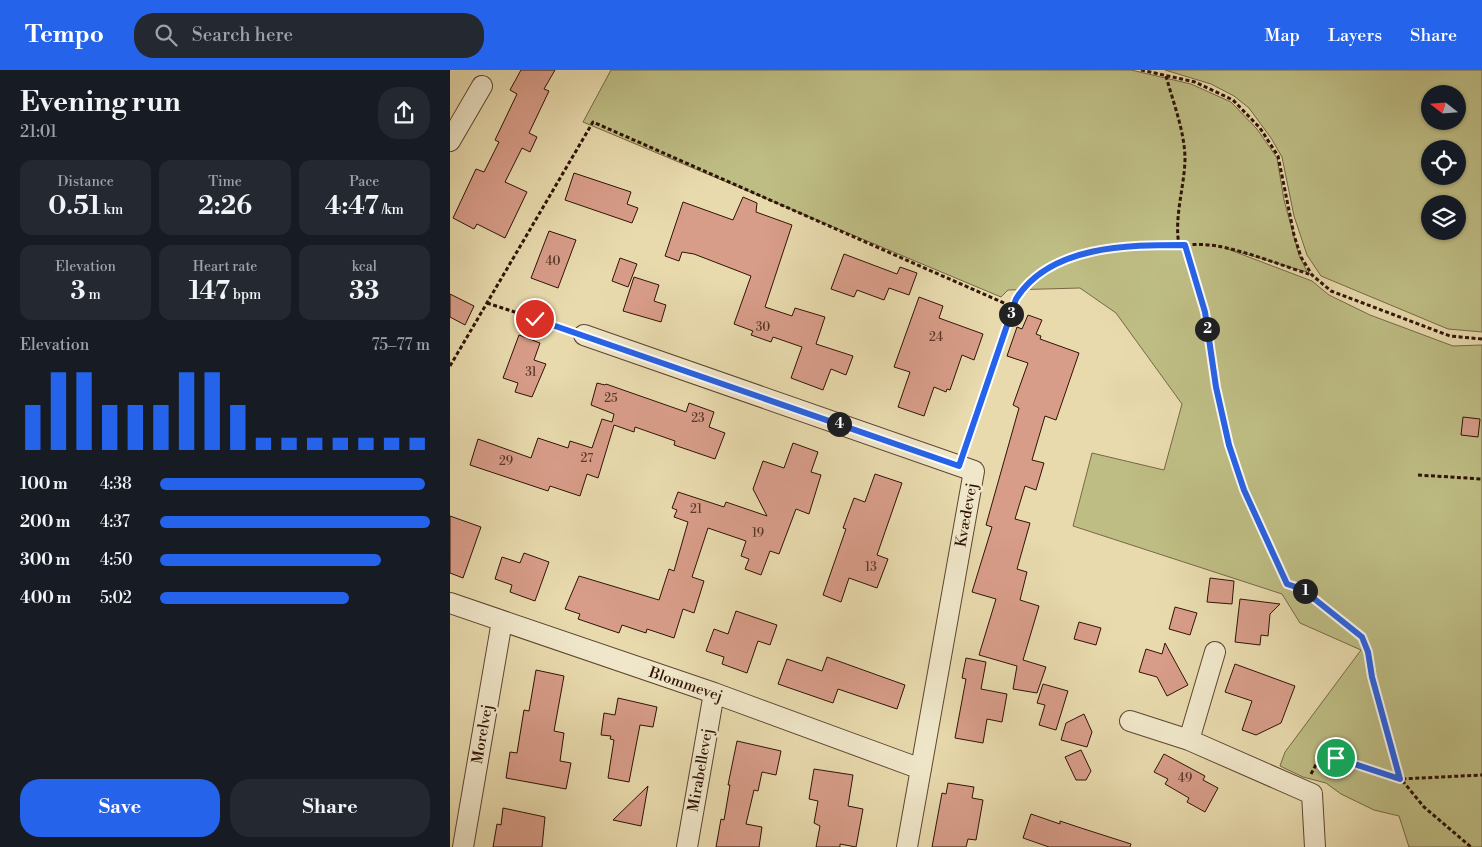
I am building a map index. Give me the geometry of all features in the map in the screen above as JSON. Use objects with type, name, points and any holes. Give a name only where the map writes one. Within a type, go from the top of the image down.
[{"type":"street","points":[[450,141],[482,86]]},
{"type":"street","name":"Kvædevej","points":[[584,335],[974,471],[907,847]]},
{"type":"street","name":"Blommevej","points":[[450,603],[714,693],[921,769]]},
{"type":"street","name":"Morelvej","points":[[463,847],[502,621]]},
{"type":"street","points":[[1189,740],[1215,652]]},
{"type":"street","name":"Mirabellevej","points":[[687,847],[714,693]]},
{"type":"street","points":[[1130,721],[1189,740],[1312,794],[1315,847]]},
{"type":"path","points":[[1141,70],[1195,82],[1233,100],[1260,128],[1278,156],[1294,235],[1301,257],[1312,275],[1331,291],[1450,336],[1482,339]]},
{"type":"path","points":[[1166,76],[1185,159],[1176,232],[1179,245]]},
{"type":"path","points":[[450,366],[593,122],[1014,307]]},
{"type":"path","points":[[959,466],[1014,307],[1025,285],[1040,273],[1066,259],[1119,247],[1185,245],[1217,246],[1312,275]]},
{"type":"path","points":[[1185,245],[1205,312],[1216,387],[1229,445],[1244,490],[1287,584],[1302,589],[1362,637],[1368,652],[1372,677],[1400,779],[1424,807],[1471,847]]},
{"type":"path","points":[[487,302],[584,335]]},
{"type":"path","points":[[1418,475],[1482,479]]},
{"type":"path","points":[[1304,790],[1315,765],[1324,757],[1336,758],[1400,779],[1482,774]]},
{"type":"shaded area","points":[[611,70],[1131,70],[1191,84],[1231,102],[1257,129],[1277,158],[1284,200],[1299,255],[1307,272],[1225,248],[1312,281],[1329,295],[1370,315],[1453,346],[1482,345],[1482,847],[1409,847],[1399,816],[1374,810],[1341,794],[1326,783],[1303,777],[1280,766],[1285,752],[1361,650],[1300,623],[1282,594],[1073,526],[1092,453],[1164,470],[1182,404],[1116,313],[1080,288],[1008,290],[1001,297],[583,122]]},
{"type":"shaded area","points":[[1165,70],[1482,70],[1482,332],[1448,329],[1321,276],[1307,255],[1294,216],[1282,157],[1249,108],[1234,96],[1211,84]]},
{"type":"building","points":[[521,70],[555,70],[544,89],[549,91],[529,133],[537,137],[530,152],[522,148],[505,182],[527,192],[505,238],[477,224],[474,229],[453,218],[476,169],[484,172],[499,142],[495,140],[517,94],[510,90]]},
{"type":"building","points":[[574,173],[631,192],[627,204],[638,208],[632,223],[565,200]]},
{"type":"building","points":[[743,197],[757,203],[756,212],[792,225],[765,307],[792,316],[795,308],[825,317],[816,344],[853,356],[846,375],[831,369],[823,390],[791,378],[802,347],[773,337],[771,342],[751,335],[753,331],[734,324],[751,276],[694,254],[682,252],[679,261],[665,256],[683,202],[733,220]]},
{"type":"building","points":[[549,231],[576,240],[558,288],[531,278]]},
{"type":"building","points":[[844,254],[897,274],[900,267],[917,273],[909,295],[889,288],[884,300],[857,290],[854,297],[831,289]]},
{"type":"building","points":[[620,258],[637,264],[628,287],[612,281]]},
{"type":"building","points":[[634,277],[659,285],[654,301],[666,305],[661,322],[623,311]]},
{"type":"building","points":[[450,294],[474,306],[465,325],[450,317]]},
{"type":"building","points":[[919,297],[943,306],[939,318],[983,334],[974,360],[962,355],[950,390],[947,389],[946,392],[934,387],[924,416],[898,407],[910,372],[894,367]]},
{"type":"building","points":[[1028,315],[1042,320],[1036,334],[1041,336],[1040,339],[1079,353],[1056,420],[1045,416],[1032,460],[1044,463],[1036,490],[1025,486],[1015,519],[1030,523],[1017,569],[1027,572],[1020,600],[1039,606],[1023,660],[1046,667],[1037,693],[1013,689],[1017,666],[979,655],[996,599],[972,592],[992,527],[986,525],[1019,408],[1013,405],[1028,363],[1007,356],[1017,327],[1022,329]]},
{"type":"building","points":[[519,335],[540,343],[534,360],[546,364],[532,397],[515,392],[518,383],[503,378]]},
{"type":"building","points":[[597,383],[606,384],[686,412],[689,403],[714,412],[709,427],[725,433],[715,459],[674,445],[675,441],[635,427],[634,432],[614,425],[598,478],[587,474],[580,496],[550,486],[548,491],[470,465],[478,439],[531,458],[538,438],[568,448],[570,441],[592,448],[602,419],[612,422],[614,414],[591,405]]},
{"type":"building","points":[[1463,417],[1480,419],[1478,437],[1461,435]]},
{"type":"building","points":[[793,443],[818,452],[811,472],[821,475],[809,514],[796,509],[779,554],[770,551],[761,575],[745,569],[749,559],[741,556],[746,541],[708,528],[692,577],[704,581],[694,613],[683,609],[674,638],[647,629],[646,633],[622,625],[619,633],[578,619],[580,614],[565,609],[579,576],[659,600],[669,569],[674,571],[688,522],[674,517],[677,510],[672,508],[678,492],[724,507],[726,502],[767,516],[753,489],[763,461],[784,468]]},
{"type":"building","points":[[875,474],[902,483],[877,555],[888,559],[877,588],[849,578],[841,602],[823,595],[846,529],[843,528],[854,498],[865,502]]},
{"type":"building","points":[[450,516],[481,527],[463,578],[450,573]]},
{"type":"building","points":[[524,553],[549,562],[535,601],[510,592],[512,585],[495,579],[502,557],[520,563]]},
{"type":"building","points":[[1210,578],[1234,581],[1232,604],[1207,602]]},
{"type":"building","points":[[1240,599],[1280,604],[1270,614],[1268,636],[1261,635],[1260,645],[1235,642]]},
{"type":"building","points":[[1175,607],[1197,613],[1190,635],[1169,629]]},
{"type":"building","points":[[736,611],[777,625],[770,645],[758,641],[747,673],[722,664],[724,657],[706,651],[714,629],[728,634]]},
{"type":"building","points":[[1079,622],[1101,628],[1096,645],[1074,639]]},
{"type":"building","points":[[1165,643],[1188,685],[1167,696],[1157,677],[1139,672],[1146,649],[1162,654]]},
{"type":"building","points":[[827,657],[905,685],[897,709],[838,689],[833,703],[778,684],[787,659],[822,671]]},
{"type":"building","points":[[966,658],[986,662],[981,689],[1007,694],[1002,722],[987,719],[983,743],[955,738],[966,679],[962,678]]},
{"type":"building","points":[[1235,664],[1295,686],[1281,723],[1256,735],[1242,730],[1252,701],[1225,692]]},
{"type":"building","points":[[536,670],[564,676],[554,731],[564,733],[560,761],[571,763],[566,789],[506,778],[510,752],[517,753],[524,710],[529,711]]},
{"type":"building","points":[[1043,684],[1068,691],[1056,730],[1039,725],[1045,705],[1037,703]]},
{"type":"building","points":[[618,698],[657,707],[653,727],[640,725],[629,782],[608,778],[614,740],[610,739],[611,736],[601,735],[604,713],[615,715]]},
{"type":"building","points":[[1084,714],[1092,732],[1087,747],[1061,740],[1066,723]]},
{"type":"building","points":[[737,741],[781,751],[776,775],[762,772],[758,791],[754,790],[746,824],[762,827],[759,847],[716,847],[721,819],[724,820],[730,785],[728,785]]},
{"type":"building","points":[[1081,750],[1091,771],[1086,780],[1076,780],[1065,757]]},
{"type":"building","points":[[1164,754],[1205,776],[1203,780],[1218,788],[1205,812],[1187,802],[1189,798],[1165,784],[1168,779],[1154,772]]},
{"type":"building","points":[[814,769],[853,775],[848,806],[863,809],[856,847],[840,844],[840,847],[816,847],[820,826],[814,823],[818,801],[809,799]]},
{"type":"building","points":[[948,783],[974,787],[972,798],[983,800],[976,840],[968,839],[966,847],[932,847],[942,793],[946,794]]},
{"type":"building","points":[[648,786],[641,826],[613,820]]},
{"type":"building","points":[[503,808],[545,817],[542,847],[493,847],[497,824],[501,825]]},
{"type":"building","points":[[1031,814],[1060,824],[1060,821],[1131,844],[1130,847],[1049,847],[1023,838]]},
{"type":"route","points":[[535,319],[959,466],[1016,299],[1025,285],[1040,273],[1066,259],[1119,247],[1185,245],[1205,312],[1216,387],[1229,445],[1244,490],[1287,584],[1302,589],[1362,637],[1368,652],[1372,677],[1400,779],[1336,758]]}]
